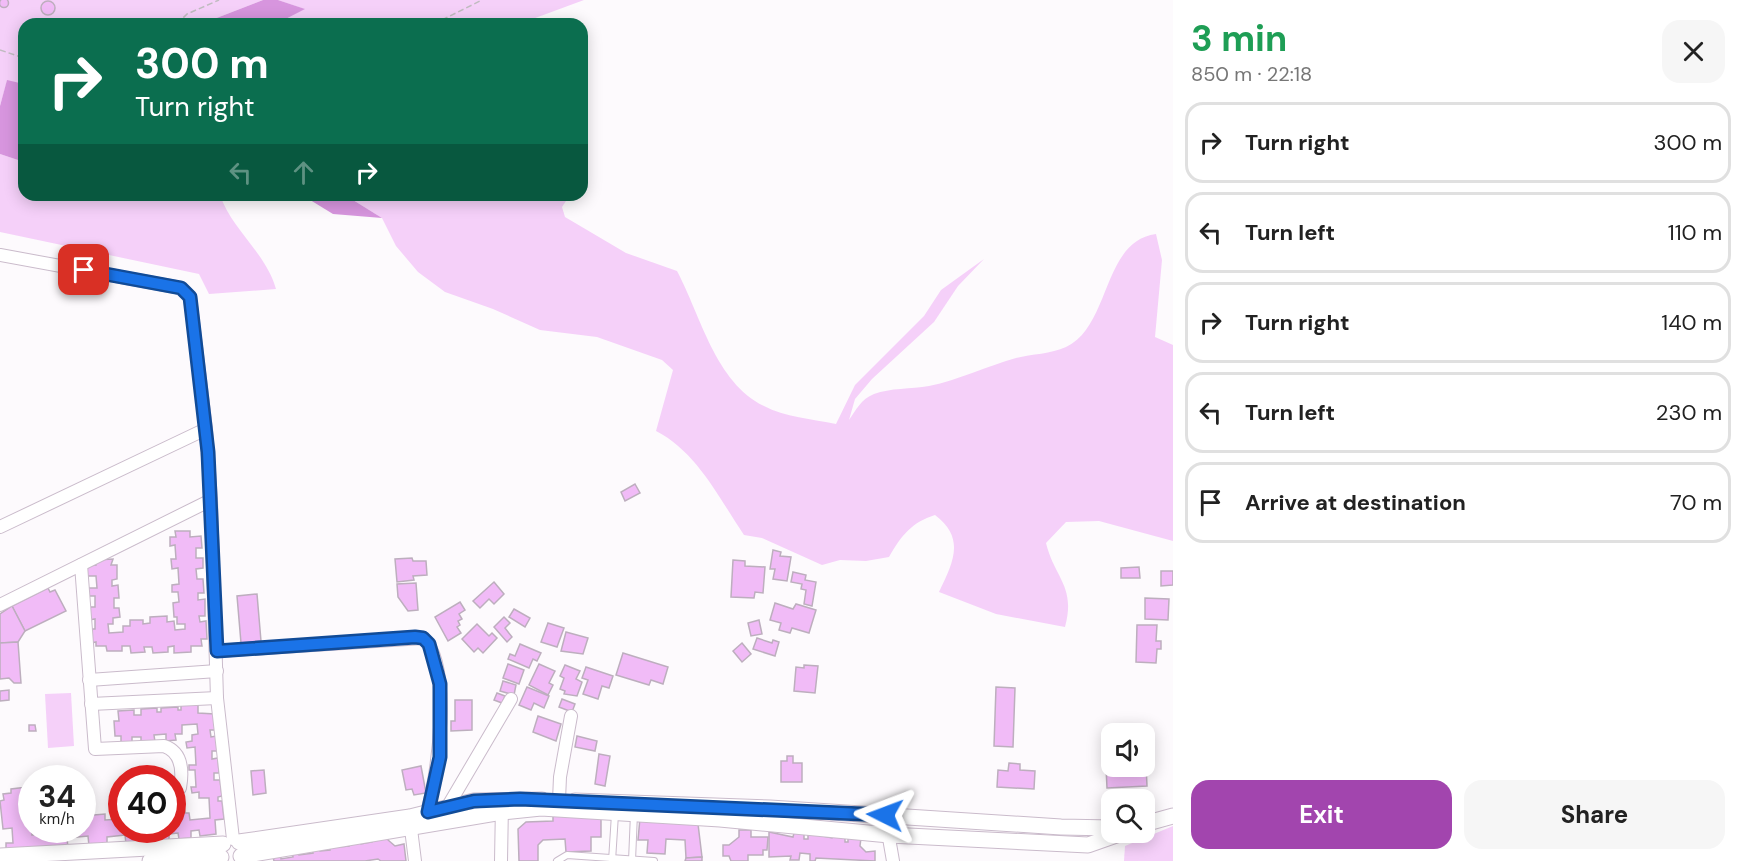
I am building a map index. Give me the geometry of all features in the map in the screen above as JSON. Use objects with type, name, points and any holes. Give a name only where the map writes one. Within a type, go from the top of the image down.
[{"type":"street","points":[[0,255],[181,288],[190,297],[206,429],[211,500],[217,698],[231,852]]},
{"type":"street","points":[[0,527],[206,429]]},
{"type":"street","points":[[0,605],[211,500]]},
{"type":"street","points":[[81,565],[94,749],[164,746],[177,754],[179,765]]},
{"type":"street","points":[[217,651],[423,638],[429,644],[440,684],[440,757],[428,812]]},
{"type":"street","points":[[89,680],[217,671]]},
{"type":"street","points":[[91,704],[217,698]]},
{"type":"street","points":[[448,806],[511,699]]},
{"type":"street","points":[[559,800],[560,777],[571,716]]},
{"type":"street","points":[[150,861],[231,852],[502,806],[559,800],[888,835],[1088,845],[1101,840]]},
{"type":"street","points":[[410,823],[428,812],[448,806],[616,807]]},
{"type":"street","points":[[501,861],[502,806]]},
{"type":"street","points":[[634,809],[910,816],[1101,828]]},
{"type":"street","points":[[885,815],[893,861]]},
{"type":"street","points":[[910,816],[910,836]]},
{"type":"street","points":[[1155,821],[1173,816]]},
{"type":"street","points":[[410,823],[415,861]]},
{"type":"street","points":[[0,856],[231,852]]},
{"type":"lane","points":[[612,859],[616,807]]},
{"type":"lane","points":[[632,860],[634,809]]},
{"type":"lane","points":[[556,861],[567,855],[654,861]]},
{"type":"path","points":[[183,18],[219,0]]},
{"type":"path","points":[[446,18],[482,0]]},
{"type":"path","points":[[0,51],[18,56]]},
{"type":"shaded area","points":[[0,0],[263,0],[216,18],[18,18],[18,83],[7,81],[0,106]]},
{"type":"shaded area","points":[[263,0],[278,0],[305,9],[288,18],[216,18]]},
{"type":"shaded area","points":[[278,0],[584,0],[535,18],[287,18],[304,9]]},
{"type":"shaded area","points":[[7,80],[18,83],[18,160],[0,154],[0,106]]},
{"type":"shaded area","points":[[0,154],[18,160],[18,201],[222,201],[232,219],[265,264],[276,289],[209,294],[199,274],[0,232]]},
{"type":"shaded area","points":[[312,201],[355,201],[382,218],[333,214]]},
{"type":"shaded area","points":[[355,201],[566,201],[562,207],[565,217],[626,253],[677,271],[721,365],[747,395],[780,413],[836,424],[855,385],[924,316],[941,290],[984,259],[958,286],[934,322],[872,379],[855,399],[849,420],[862,402],[874,394],[940,383],[1016,358],[1048,353],[1066,347],[1081,336],[1091,321],[1125,252],[1138,240],[1156,234],[1162,260],[1155,337],[1173,345],[1173,541],[1099,521],[1066,522],[1046,543],[1066,592],[1068,613],[1065,627],[996,614],[939,592],[952,561],[954,542],[945,524],[935,515],[908,531],[889,557],[866,561],[840,560],[822,565],[762,538],[744,535],[695,463],[671,440],[656,431],[673,370],[662,360],[597,337],[540,330],[493,309],[445,292],[418,272],[396,246],[382,218]]},
{"type":"shaded area","points":[[71,693],[74,746],[48,748],[45,694]]},
{"type":"shaded area","points":[[1173,826],[1173,861],[1124,861],[1125,846],[1132,843],[1155,843],[1155,834]]},
{"type":"building","points":[[4,-1],[8,3],[4,7],[0,3]]},
{"type":"building","points":[[48,1],[53,3],[55,8],[53,13],[48,15],[43,13],[41,8],[43,3]]},
{"type":"building","points":[[635,484],[640,493],[625,501],[621,492]]},
{"type":"building","points":[[175,531],[190,531],[190,537],[201,536],[202,548],[196,548],[196,558],[203,558],[203,568],[196,569],[197,579],[203,579],[204,593],[198,593],[198,600],[205,599],[205,616],[199,616],[200,622],[206,621],[207,639],[201,639],[202,646],[191,646],[191,652],[174,653],[174,646],[168,647],[168,652],[153,653],[152,647],[144,647],[145,652],[131,653],[130,646],[122,646],[122,651],[107,651],[106,646],[96,646],[96,642],[91,643],[90,629],[95,629],[95,619],[89,620],[88,607],[95,607],[95,596],[88,596],[87,588],[97,588],[96,576],[86,576],[86,566],[96,565],[96,560],[113,559],[111,565],[117,565],[117,579],[112,580],[112,586],[118,585],[119,598],[114,598],[114,608],[119,608],[120,617],[113,618],[113,624],[108,624],[109,633],[123,632],[123,626],[130,626],[130,620],[143,620],[143,624],[150,623],[150,617],[167,616],[167,622],[174,621],[175,630],[185,629],[185,624],[177,624],[177,617],[174,617],[173,603],[179,602],[178,592],[172,592],[172,585],[179,584],[178,568],[172,569],[171,559],[176,559],[175,545],[170,546],[170,537],[176,537]]},
{"type":"building","points":[[773,550],[781,552],[780,556],[791,557],[787,581],[773,579],[775,569],[770,569]]},
{"type":"building","points":[[412,558],[413,561],[426,561],[427,575],[413,576],[414,580],[397,582],[395,559]]},
{"type":"building","points":[[733,560],[745,561],[745,566],[765,567],[763,593],[755,592],[754,598],[731,597]]},
{"type":"building","points":[[1139,567],[1140,578],[1121,578],[1121,568]]},
{"type":"building","points":[[1161,571],[1173,571],[1173,585],[1161,586]]},
{"type":"building","points":[[793,572],[806,575],[805,580],[816,582],[812,606],[804,604],[806,590],[801,589],[802,584],[791,582]]},
{"type":"building","points":[[494,582],[504,594],[494,604],[489,599],[480,608],[473,601]]},
{"type":"building","points":[[416,583],[418,610],[408,611],[398,597],[397,584]]},
{"type":"building","points":[[48,588],[50,592],[55,590],[66,611],[25,631],[12,606]]},
{"type":"building","points":[[257,594],[261,641],[241,643],[237,596]]},
{"type":"building","points":[[1145,598],[1169,599],[1168,620],[1145,619]]},
{"type":"building","points":[[460,602],[465,610],[459,614],[462,619],[458,621],[460,625],[457,627],[461,633],[448,641],[435,617]]},
{"type":"building","points":[[775,603],[793,609],[796,604],[816,610],[809,633],[792,628],[790,633],[779,630],[781,623],[770,620]]},
{"type":"building","points":[[12,606],[25,631],[18,642],[0,643],[0,614]]},
{"type":"building","points":[[514,609],[530,618],[525,627],[509,617]]},
{"type":"building","points":[[504,617],[510,623],[505,628],[512,637],[507,642],[494,627]]},
{"type":"building","points":[[759,620],[762,634],[751,636],[748,623]]},
{"type":"building","points":[[548,623],[564,628],[557,647],[541,642]]},
{"type":"building","points":[[477,624],[489,636],[492,633],[497,638],[483,653],[478,648],[474,652],[462,639]]},
{"type":"building","points":[[1137,625],[1157,625],[1156,641],[1161,641],[1161,649],[1157,649],[1156,663],[1136,662]]},
{"type":"building","points":[[566,632],[588,638],[583,654],[561,651]]},
{"type":"building","points":[[757,638],[772,643],[773,640],[779,642],[775,656],[753,649]]},
{"type":"building","points":[[18,642],[21,683],[14,683],[9,678],[0,679],[0,643]]},
{"type":"building","points":[[742,643],[751,654],[742,662],[733,651]]},
{"type":"building","points":[[520,644],[541,653],[537,661],[533,659],[529,668],[508,659],[510,654],[515,656]]},
{"type":"building","points":[[623,653],[668,667],[663,684],[651,680],[649,685],[616,675]]},
{"type":"building","points":[[508,664],[524,670],[519,684],[503,678]]},
{"type":"building","points":[[539,664],[555,671],[549,683],[553,685],[548,695],[529,685]]},
{"type":"building","points":[[565,665],[580,671],[576,679],[582,682],[577,696],[564,694],[565,691],[560,689],[564,678],[560,676]]},
{"type":"building","points":[[804,665],[818,666],[815,693],[794,691],[796,667],[804,668]]},
{"type":"building","points":[[586,667],[613,676],[609,688],[602,686],[598,699],[583,694],[588,680],[582,678]]},
{"type":"building","points":[[503,681],[516,685],[514,695],[500,691]]},
{"type":"building","points":[[527,687],[549,696],[544,708],[534,703],[531,710],[519,705]]},
{"type":"building","points":[[996,687],[1015,688],[1013,747],[994,746]]},
{"type":"building","points":[[9,690],[9,700],[0,701],[0,691]]},
{"type":"building","points":[[497,693],[505,696],[502,703],[494,700]]},
{"type":"building","points":[[562,699],[575,704],[572,712],[559,707]]},
{"type":"building","points":[[455,700],[472,700],[472,730],[451,731],[451,721],[455,721]]},
{"type":"building","points":[[198,704],[198,713],[215,714],[217,730],[210,730],[211,737],[217,736],[218,751],[212,751],[212,759],[218,758],[219,773],[214,773],[214,780],[220,780],[222,796],[218,797],[218,801],[222,801],[224,819],[215,820],[216,834],[200,836],[199,830],[191,831],[191,838],[186,838],[186,813],[189,813],[190,820],[210,818],[209,798],[199,798],[199,792],[192,793],[191,787],[196,787],[195,770],[189,770],[189,765],[196,765],[195,747],[187,748],[186,742],[192,741],[192,735],[198,734],[197,724],[182,725],[182,734],[175,734],[176,740],[166,741],[166,734],[154,735],[155,742],[141,743],[141,737],[132,737],[132,744],[121,744],[121,736],[115,736],[114,721],[119,721],[118,711],[134,710],[134,715],[141,715],[141,709],[157,708],[157,712],[161,712],[161,708],[178,707],[178,710],[181,710],[181,705]]},
{"type":"building","points":[[538,716],[561,724],[556,741],[533,732]]},
{"type":"building","points":[[29,725],[35,725],[36,731],[29,731]]},
{"type":"building","points":[[577,736],[597,741],[595,751],[575,747]]},
{"type":"building","points":[[599,754],[610,756],[605,786],[595,784]]},
{"type":"building","points":[[787,756],[793,756],[793,763],[802,763],[802,782],[781,782],[781,761],[787,761]]},
{"type":"building","points":[[1009,763],[1020,764],[1020,770],[1035,771],[1034,789],[997,787],[998,770],[1008,771]]},
{"type":"building","points":[[421,766],[426,793],[414,795],[412,789],[406,790],[402,770]]},
{"type":"building","points":[[264,770],[266,793],[253,795],[251,771]]},
{"type":"building","points":[[1106,777],[1147,777],[1147,786],[1107,788]]},
{"type":"building","points":[[18,788],[18,843],[68,843],[68,848],[6,849],[6,843],[13,843],[12,828],[3,829],[0,801],[4,800],[3,794],[11,793],[11,789]]},
{"type":"building","points":[[105,814],[105,820],[108,820],[107,844],[89,846],[89,843],[96,843],[96,815]]},
{"type":"building","points":[[553,814],[601,816],[601,837],[591,837],[591,851],[566,852],[565,839],[543,840],[538,845],[538,861],[519,861],[518,829],[526,822],[553,821]]},
{"type":"building","points":[[640,818],[698,824],[702,857],[686,858],[685,840],[666,839],[665,854],[647,853],[648,840],[638,840]]},
{"type":"building","points":[[739,830],[751,830],[751,837],[768,837],[767,850],[763,850],[763,855],[748,855],[748,861],[731,861],[729,856],[723,856],[723,845],[729,845],[739,837]]},
{"type":"building","points":[[769,832],[793,837],[794,833],[804,834],[804,839],[808,839],[808,833],[832,838],[833,835],[845,836],[845,842],[848,842],[848,837],[861,838],[860,846],[866,852],[875,851],[875,861],[816,858],[815,861],[810,861],[810,854],[800,853],[799,860],[790,860],[791,856],[769,857]]},
{"type":"building","points":[[388,834],[388,840],[395,846],[404,844],[406,861],[378,859],[274,861],[272,853],[280,852],[281,859],[293,857],[292,850],[298,849],[299,855],[313,853],[312,848],[319,847],[320,851],[330,850],[329,844],[337,843],[338,847],[349,846],[348,840],[360,838],[361,844],[372,842],[371,837]]},
{"type":"building","points":[[702,857],[702,861],[685,861],[686,858]]},
{"type":"route","points":[[84,270],[181,288],[190,297],[208,452],[217,651],[423,638],[429,644],[440,684],[440,757],[428,812],[474,801],[520,799],[720,808],[771,808],[885,815]]}]
